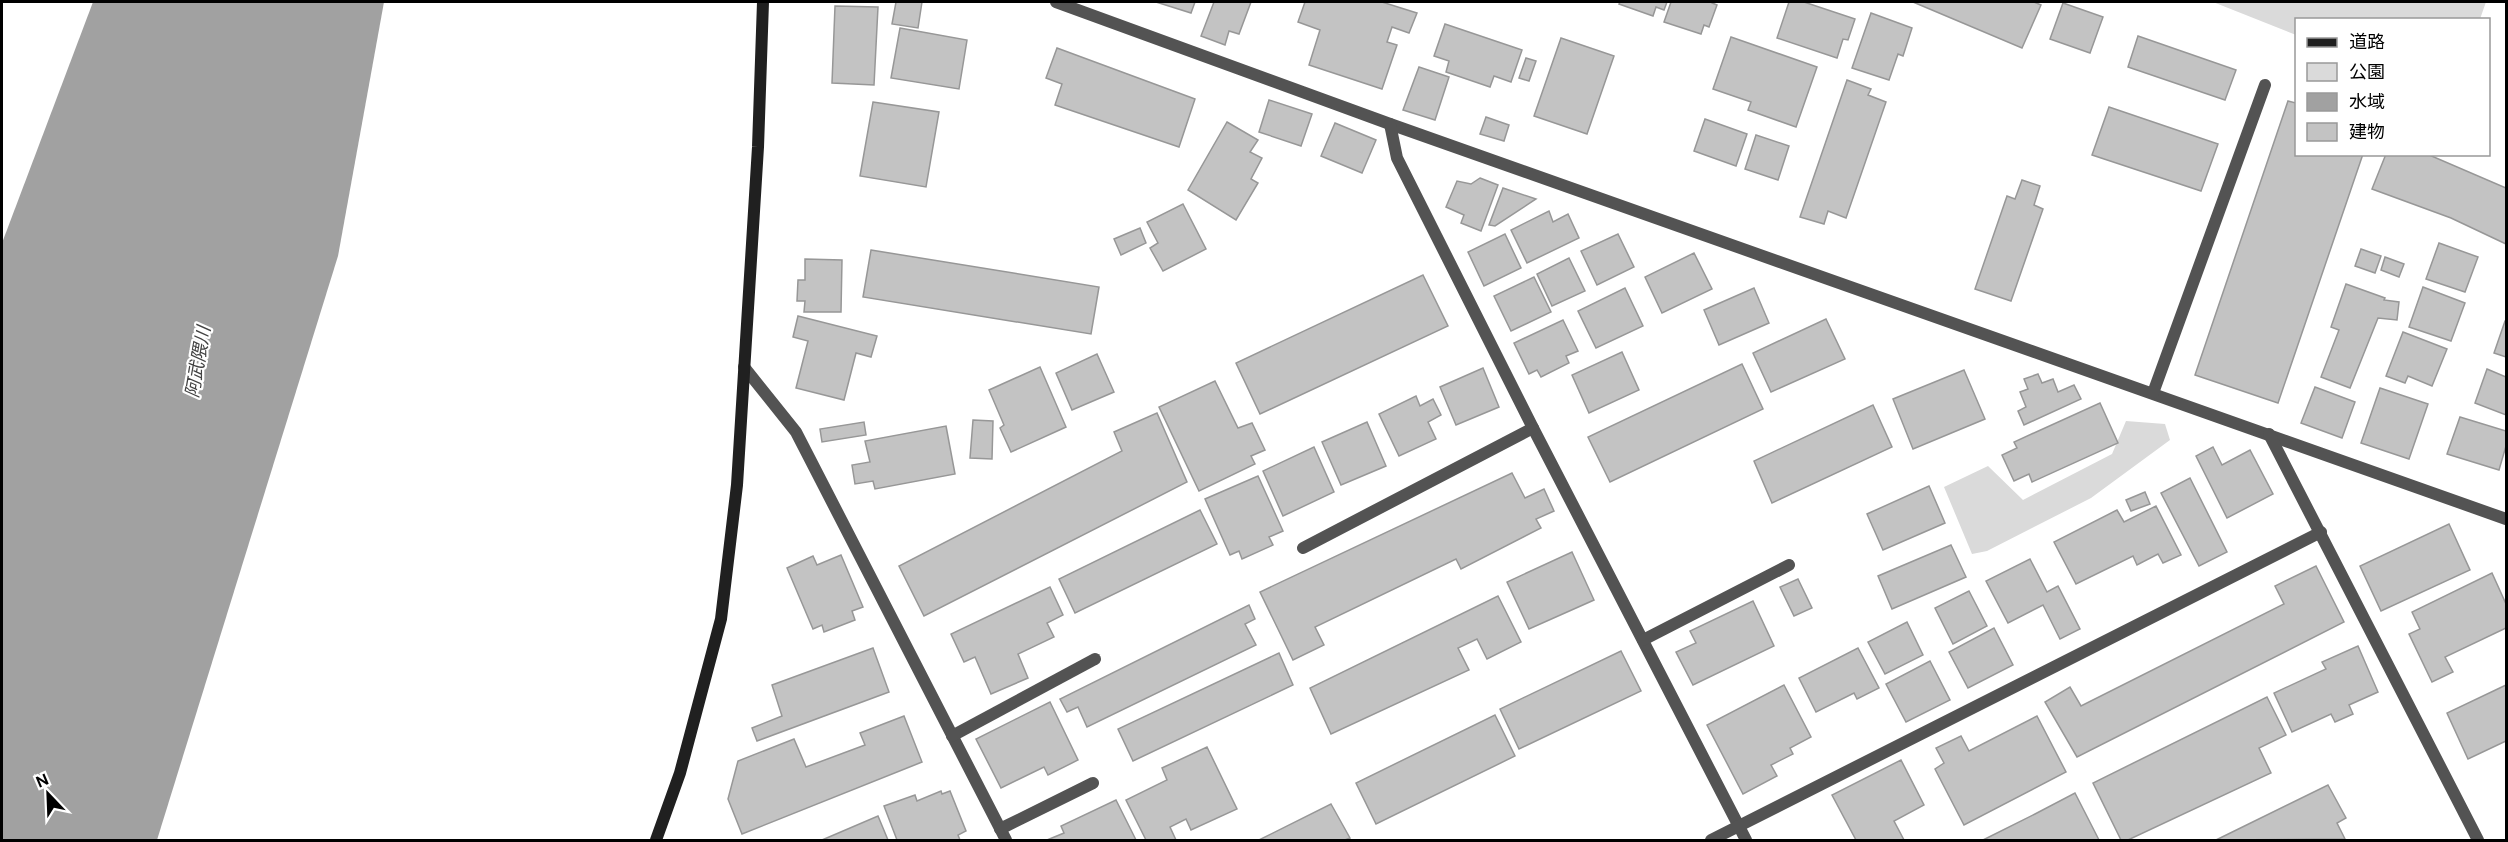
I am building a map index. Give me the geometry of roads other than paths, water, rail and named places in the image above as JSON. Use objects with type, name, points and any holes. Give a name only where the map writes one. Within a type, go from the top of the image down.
[{"type":"street","points":[[656,840],[680,773],[721,619],[737,485],[758,147],[763,2]]},
{"type":"street","points":[[1056,2],[1390,124],[2506,519]]},
{"type":"street","points":[[2153,393],[2265,85]]},
{"type":"street","points":[[1390,124],[1397,158],[1533,428],[1746,840]]},
{"type":"street","points":[[744,367],[796,432],[1003,835],[1093,783]]},
{"type":"street","points":[[1303,548],[1533,428]]},
{"type":"street","points":[[2269,434],[2478,840]]},
{"type":"street","points":[[1711,840],[2320,532]]},
{"type":"street","points":[[1643,640],[1790,565]]},
{"type":"street","points":[[952,736],[1095,659]]},
{"type":"water","name":"阿武隈川","points":[[93,2],[384,2],[338,256],[157,840],[2,840],[2,243]]}]
